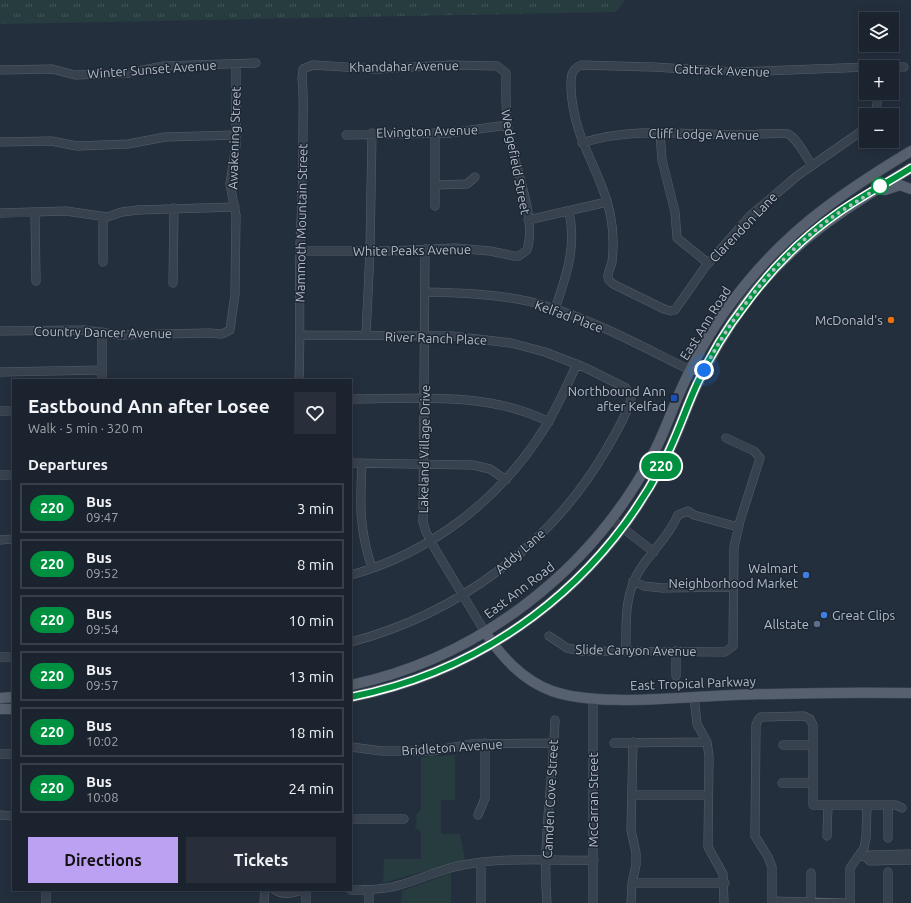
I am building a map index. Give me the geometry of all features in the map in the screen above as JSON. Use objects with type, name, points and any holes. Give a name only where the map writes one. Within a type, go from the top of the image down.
[{"type":"main road","name":"East Ann Road","points":[[485,632],[522,607],[565,572],[596,540],[612,520],[631,493],[656,449],[690,370],[712,331],[761,265],[793,234],[842,194],[911,151]]},
{"type":"main road","name":"East Ann Road","points":[[493,644],[533,618],[563,593],[592,563],[622,527],[641,500],[663,463],[704,370],[719,343],[745,304],[777,266],[801,243],[854,202],[911,168]]},
{"type":"main road","points":[[854,202],[866,202],[896,185],[902,185],[911,189]]},
{"type":"main road","points":[[793,234],[801,243]]},
{"type":"main road","points":[[352,685],[415,666],[485,632]]},
{"type":"main road","name":"East Tropical Parkway","points":[[485,632],[510,664],[531,681],[562,694],[593,698],[628,699],[775,693],[911,693]]},
{"type":"main road","points":[[352,697],[415,680],[451,666],[493,644]]},
{"type":"main road","points":[[0,698],[12,697]]},
{"type":"main road","points":[[0,709],[12,709]]},
{"type":"street","name":"Winter Sunset Avenue","points":[[0,70],[52,69],[76,74],[113,74],[164,66],[256,63]]},
{"type":"street","name":"Awakening Street","points":[[230,330],[235,294],[235,207],[230,184],[236,150],[236,64]]},
{"type":"street","name":"Khandahar Avenue","points":[[306,67],[313,65],[376,69],[451,65],[497,66],[502,68]]},
{"type":"street","name":"Cattrack Avenue","points":[[582,143],[576,125],[572,104],[571,75],[576,67],[581,65],[736,72],[859,67]]},
{"type":"street","name":"Mammoth Mountain Street","points":[[299,379],[300,251],[303,180],[302,79],[303,69],[306,67]]},
{"type":"street","points":[[899,67],[904,67]]},
{"type":"street","name":"Wedgefield Street","points":[[502,68],[506,73],[504,101],[507,125],[521,180],[528,220],[528,246],[527,250],[522,254]]},
{"type":"street","name":"Elvington Avenue","points":[[346,134],[435,134],[507,125]]},
{"type":"street","points":[[660,133],[662,160],[675,212],[677,238],[708,263]]},
{"type":"street","name":"Cliff Lodge Avenue","points":[[582,143],[614,135],[660,133],[743,135],[783,133],[792,138],[812,165]]},
{"type":"street","name":"Clarendon Lane","points":[[607,202],[613,235],[613,255],[608,280],[624,290],[671,311],[674,310],[708,263],[759,207],[812,165],[859,133]]},
{"type":"street","points":[[366,335],[370,251],[372,134]]},
{"type":"street","points":[[435,134],[435,206]]},
{"type":"street","points":[[0,142],[51,141],[77,146],[128,144],[165,137],[236,135]]},
{"type":"street","points":[[528,220],[569,212],[607,202],[602,186],[582,143]]},
{"type":"street","points":[[435,185],[467,184],[475,177]]},
{"type":"street","points":[[0,213],[66,211],[103,217],[129,211],[174,208],[235,207]]},
{"type":"street","points":[[173,283],[174,208]]},
{"type":"street","points":[[35,212],[36,281]]},
{"type":"street","points":[[555,309],[570,260],[572,236],[569,212]]},
{"type":"street","points":[[103,217],[103,262]]},
{"type":"street","name":"Lakeland Village Drive","points":[[425,249],[425,463],[423,522],[431,541],[462,596],[485,632]]},
{"type":"street","name":"White Peaks Avenue","points":[[300,251],[475,249],[514,256],[522,254]]},
{"type":"street","name":"Kelfad Place","points":[[425,292],[472,293],[502,297],[555,309],[586,320],[690,370],[704,370]]},
{"type":"street","name":"Country Dancer Avenue","points":[[0,331],[84,330],[119,335],[222,334],[230,330]]},
{"type":"street","points":[[102,332],[102,379]]},
{"type":"street","name":"River Ranch Place","points":[[300,335],[470,337],[511,343],[545,352],[577,364],[626,388],[631,395]]},
{"type":"street","points":[[352,575],[397,558],[431,541],[470,512],[506,480],[534,445],[549,422],[577,364]]},
{"type":"street","points":[[0,372],[102,370]]},
{"type":"street","name":"Addy Lane","points":[[352,642],[413,620],[462,596],[508,564],[560,514],[601,458],[630,403],[631,395]]},
{"type":"street","points":[[352,399],[425,399],[492,403],[520,410],[549,422]]},
{"type":"street","points":[[0,411],[12,411]]},
{"type":"street","points":[[633,581],[644,586],[656,588],[733,587],[733,559],[738,527],[760,458],[754,451],[726,438]]},
{"type":"street","points":[[352,463],[473,464],[490,470],[506,480]]},
{"type":"street","points":[[362,463],[362,530],[372,568]]},
{"type":"street","points":[[0,475],[12,475]]},
{"type":"street","points":[[626,651],[627,605],[633,581],[642,566],[670,530],[678,515],[688,511],[694,515],[738,527]]},
{"type":"street","points":[[612,520],[654,552]]},
{"type":"street","points":[[0,540],[12,539]]},
{"type":"street","name":"Slide Canyon Avenue","points":[[549,636],[562,645],[573,650],[727,651],[733,646],[734,641],[733,587]]},
{"type":"street","points":[[676,651],[676,676]]},
{"type":"street","points":[[0,657],[12,657]]},
{"type":"street","points":[[694,696],[697,724],[704,733],[707,742],[708,847],[720,867],[725,883],[724,903]]},
{"type":"street","name":"McCarran Street","points":[[593,698],[593,903]]},
{"type":"street","points":[[846,903],[772,902],[772,867],[768,857],[755,836],[756,725],[758,720],[762,717],[804,716],[810,719],[813,725],[812,805],[896,805],[902,808]]},
{"type":"street","name":"Camden Cove Street","points":[[547,903],[547,814],[553,770],[555,720]]},
{"type":"street","points":[[631,903],[632,883],[636,865],[636,853],[632,830],[633,742]]},
{"type":"street","points":[[614,743],[707,742]]},
{"type":"street","points":[[478,815],[485,798],[485,743]]},
{"type":"street","name":"Bridleton Avenue","points":[[352,747],[382,751],[432,751],[485,743],[554,743]]},
{"type":"street","points":[[783,745],[813,744]]},
{"type":"street","points":[[0,754],[12,754]]},
{"type":"street","points":[[782,783],[813,783]]},
{"type":"street","points":[[633,795],[708,795]]},
{"type":"street","points":[[827,836],[828,805]]},
{"type":"street","points":[[850,903],[850,868],[864,848],[866,838],[867,805]]},
{"type":"street","points":[[888,805],[888,838]]},
{"type":"street","points":[[0,815],[12,816]]},
{"type":"street","points":[[352,819],[404,819]]},
{"type":"street","points":[[858,856],[866,857],[870,855],[909,854],[911,856]]},
{"type":"street","points":[[866,857],[870,861],[911,860]]},
{"type":"street","points":[[352,890],[396,887],[444,869],[481,862],[594,860]]},
{"type":"street","points":[[481,862],[481,903]]},
{"type":"street","points":[[888,872],[888,903]]},
{"type":"street","points":[[811,873],[811,903]]},
{"type":"street","points":[[632,883],[725,883]]},
{"type":"street","points":[[369,890],[369,903]]},
{"type":"street","points":[[46,891],[46,903]]},
{"type":"street","points":[[264,903],[265,891]]},
{"type":"street","points":[[276,891],[280,894],[295,894],[300,891]]},
{"type":"street","points":[[306,891],[306,903]]},
{"type":"green space","points":[[0,0],[625,0],[616,12],[0,24]]},
{"type":"green space","points":[[455,755],[455,800],[441,800],[441,834],[460,834],[465,860],[383,883],[384,859],[421,859],[421,832],[415,827],[417,820],[416,815],[421,809],[421,757]]},
{"type":"green space","points":[[451,873],[451,903],[401,903],[402,891]]},
{"type":"bus line","name":"220","points":[[352,697],[404,684],[462,661],[493,644],[533,618],[569,587],[613,539],[641,500],[667,456],[710,358],[740,311],[762,283],[790,253],[827,222],[854,202],[911,168]]},
{"type":"place","name":"McDonald's","points":[[891,320]]},
{"type":"place","name":"Northbound Ann after Kelfad","points":[[674,398]]},
{"type":"place","name":"Walmart Neighborhood Market","points":[[806,575]]},
{"type":"place","name":"Great Clips","points":[[824,615]]},
{"type":"place","name":"Allstate","points":[[817,624]]},
{"type":"route","points":[[704,370],[716,348],[740,311],[777,266],[817,229],[844,209],[880,186]]}]
